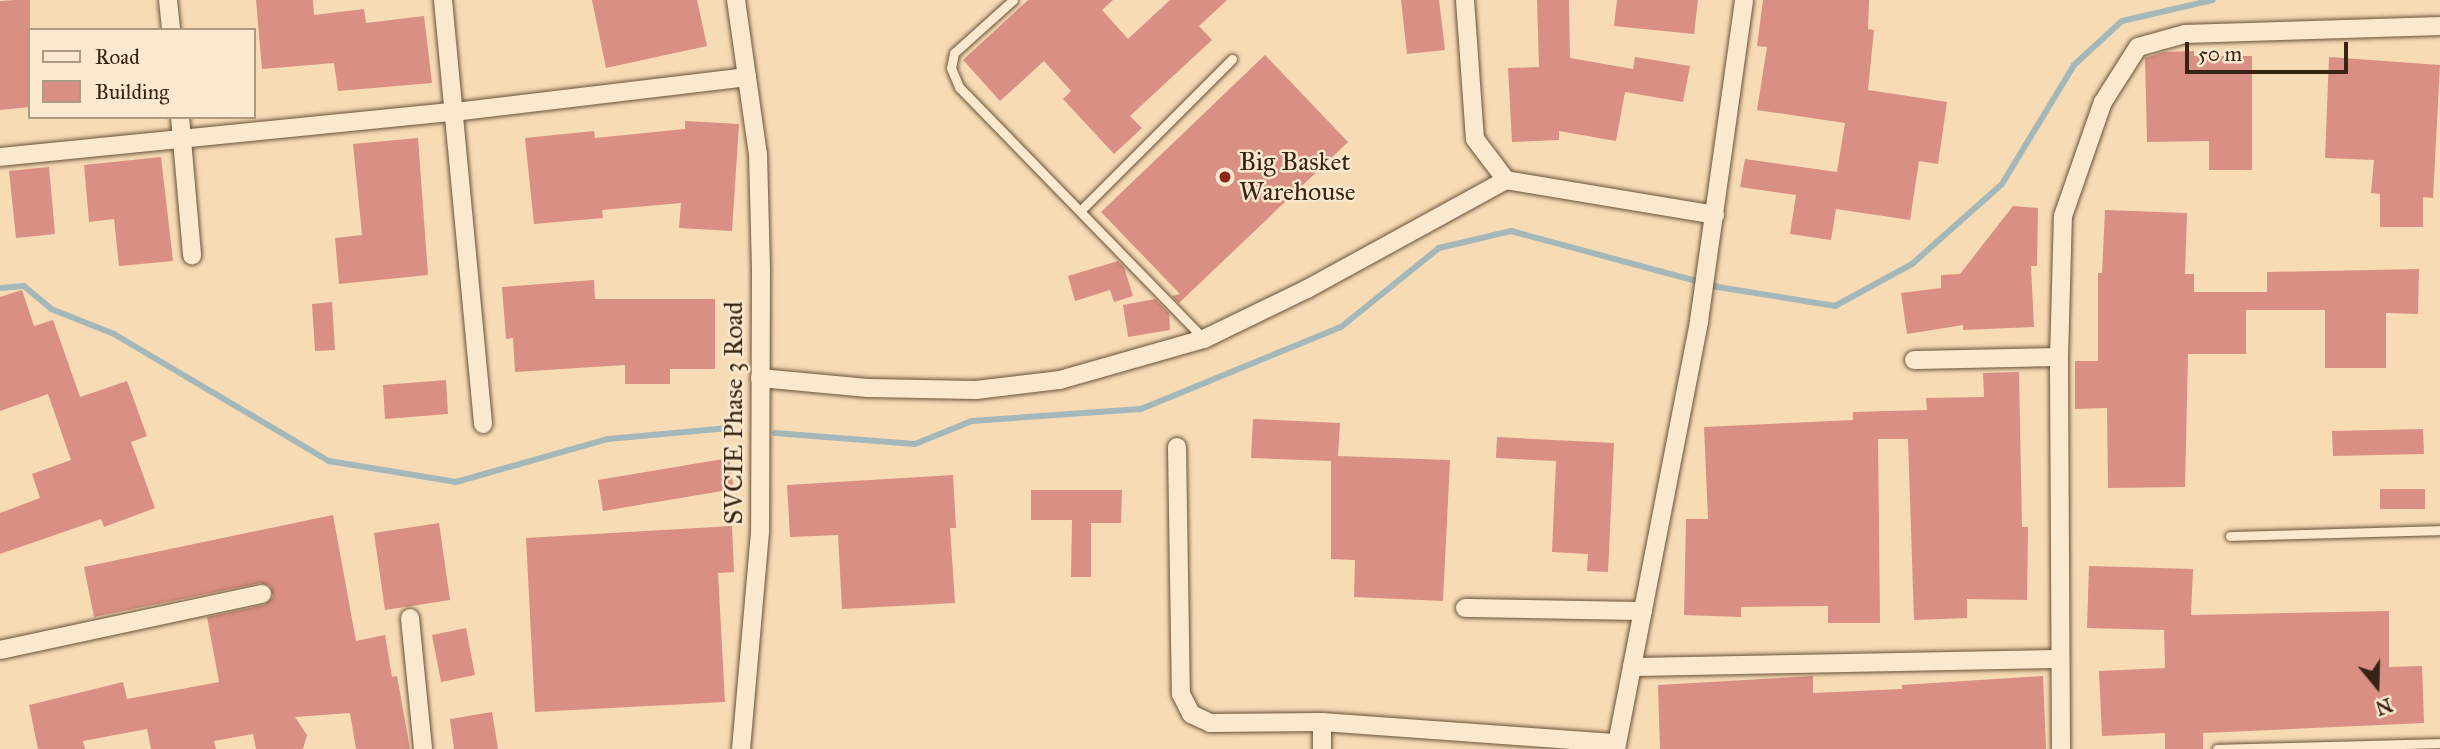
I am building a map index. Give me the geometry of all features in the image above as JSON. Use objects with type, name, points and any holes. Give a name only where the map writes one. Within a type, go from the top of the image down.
[{"type":"street","points":[[168,0],[171,28]]},
{"type":"street","points":[[443,0],[483,424]]},
{"type":"street","name":"SVCIE Phase 3 Road","points":[[736,0],[758,154],[761,434],[760,533],[741,749]]},
{"type":"street","points":[[1465,0],[1475,139],[1506,180]]},
{"type":"street","points":[[1177,447],[1181,694],[1191,714],[1210,723],[1322,722],[1617,746],[1699,321],[1744,0]]},
{"type":"street","points":[[2061,749],[2059,357],[2063,216],[2103,102],[2138,47],[2185,34],[2440,23]]},
{"type":"street","points":[[0,157],[454,112],[747,77]]},
{"type":"street","points":[[180,119],[192,254]]},
{"type":"street","points":[[760,378],[868,388],[976,390],[1060,380],[1204,339],[1307,289],[1506,180],[1715,215]]},
{"type":"street","points":[[1914,360],[2059,357]]},
{"type":"street","points":[[0,650],[262,594]]},
{"type":"street","points":[[1465,608],[1643,611]]},
{"type":"street","points":[[410,618],[422,749]]},
{"type":"street","points":[[1632,667],[2059,659]]},
{"type":"street","points":[[1322,722],[1322,749]]},
{"type":"lane","points":[[1013,0],[954,53],[951,68],[958,87],[1204,339]]},
{"type":"lane","points":[[1080,211],[1232,59]]},
{"type":"lane","points":[[2230,536],[2440,530]]},
{"type":"lane","points":[[2217,749],[2440,743]]},
{"type":"building","points":[[30,0],[28,107],[0,110],[0,1]]},
{"type":"building","points":[[256,0],[313,0],[314,15],[364,9],[366,23],[424,16],[432,83],[338,91],[334,63],[262,69]]},
{"type":"building","points":[[592,0],[697,0],[707,46],[606,68]]},
{"type":"building","points":[[1028,0],[1113,0],[1102,10],[1128,39],[1170,0],[1227,0],[1199,26],[1212,40],[1130,116],[1142,128],[1114,154],[1063,99],[1071,91],[1044,61],[1000,101],[963,60]]},
{"type":"building","points":[[1401,0],[1439,0],[1445,50],[1407,54]]},
{"type":"building","points":[[1537,0],[1569,0],[1570,58],[1633,69],[1635,57],[1690,66],[1683,102],[1625,92],[1616,141],[1559,131],[1559,140],[1512,142],[1508,68],[1539,67]]},
{"type":"building","points":[[1617,0],[1698,0],[1694,34],[1614,26]]},
{"type":"building","points":[[1763,0],[1869,0],[1868,29],[1874,30],[1868,90],[1947,102],[1938,164],[1919,161],[1910,220],[1836,209],[1831,240],[1790,234],[1796,195],[1740,187],[1745,159],[1837,172],[1845,123],[1757,110],[1767,47],[1757,46]]},
{"type":"building","points":[[2194,51],[2194,56],[2252,56],[2252,170],[2209,170],[2209,141],[2147,142],[2145,58],[2164,52]]},
{"type":"building","name":"Big Basket Warehouse","points":[[1265,55],[1348,142],[1179,303],[1172,296],[1180,294],[1101,212]]},
{"type":"building","points":[[2329,57],[2440,65],[2433,198],[2423,197],[2423,227],[2380,227],[2380,194],[2371,193],[2374,160],[2325,158]]},
{"type":"building","points":[[685,121],[739,124],[732,231],[679,228],[681,203],[602,210],[603,218],[534,224],[525,138],[594,131],[595,138],[685,129]]},
{"type":"building","points":[[418,138],[428,275],[339,284],[335,238],[362,235],[353,144]]},
{"type":"building","points":[[161,157],[173,261],[119,266],[114,219],[89,222],[84,165]]},
{"type":"building","points":[[49,167],[55,234],[16,238],[9,171]]},
{"type":"building","points":[[2013,206],[2038,208],[2037,266],[2031,266],[2034,327],[1963,330],[1963,325],[1907,334],[1901,293],[1941,288],[1941,275],[1960,274]]},
{"type":"building","points":[[2105,210],[2187,213],[2185,274],[2194,274],[2194,292],[2267,292],[2267,272],[2419,269],[2418,314],[2386,313],[2386,368],[2325,368],[2325,310],[2246,310],[2246,354],[2188,354],[2185,487],[2108,488],[2107,408],[2075,409],[2075,361],[2098,361],[2098,273],[2102,273]]},
{"type":"building","points":[[1118,261],[1124,267],[1133,296],[1114,302],[1110,290],[1075,301],[1068,276]]},
{"type":"building","points":[[594,280],[595,299],[715,299],[715,369],[670,369],[670,384],[625,384],[625,365],[515,372],[513,338],[506,339],[502,287]]},
{"type":"building","points":[[22,290],[34,326],[53,320],[80,397],[127,381],[147,436],[131,442],[155,508],[104,527],[101,519],[0,554],[0,513],[40,498],[32,474],[71,460],[48,394],[0,411],[0,297]]},
{"type":"building","points":[[1155,299],[1169,313],[1170,330],[1128,337],[1123,305]]},
{"type":"building","points":[[332,302],[335,350],[315,351],[312,304]]},
{"type":"building","points":[[2019,372],[2022,527],[2028,527],[2027,600],[1967,599],[1967,618],[1914,620],[1908,439],[1878,439],[1880,623],[1828,623],[1828,606],[1741,607],[1741,617],[1684,615],[1686,519],[1708,519],[1704,427],[1853,420],[1853,412],[1927,410],[1926,398],[1984,397],[1983,373]]},
{"type":"building","points":[[446,380],[448,414],[385,419],[383,385]]},
{"type":"building","points":[[1253,419],[1340,423],[1338,456],[1450,460],[1443,601],[1354,597],[1355,560],[1331,559],[1331,461],[1251,458]]},
{"type":"building","points":[[2423,429],[2424,454],[2333,456],[2332,431]]},
{"type":"building","points":[[1497,437],[1614,443],[1608,572],[1587,571],[1588,554],[1552,552],[1556,461],[1496,458]]},
{"type":"building","points":[[729,458],[734,489],[603,511],[598,480]]},
{"type":"building","points":[[953,475],[956,528],[950,528],[955,603],[842,609],[838,535],[790,537],[787,485]]},
{"type":"building","points":[[2380,489],[2425,489],[2425,509],[2380,509]]},
{"type":"building","points":[[1031,490],[1122,490],[1121,523],[1091,523],[1091,577],[1071,577],[1072,520],[1031,520]]},
{"type":"building","points":[[333,515],[356,641],[385,635],[392,677],[397,676],[410,749],[356,749],[350,713],[295,717],[307,735],[303,749],[256,749],[253,734],[214,741],[216,749],[151,749],[147,729],[83,741],[85,749],[38,749],[29,705],[123,682],[127,699],[219,682],[207,617],[264,605],[273,597],[270,586],[260,583],[94,617],[84,567]]},
{"type":"building","points":[[439,523],[450,600],[385,610],[374,533]]},
{"type":"building","points":[[732,526],[734,572],[718,573],[725,702],[535,712],[526,538]]},
{"type":"building","points":[[2089,566],[2193,569],[2191,615],[2389,611],[2389,667],[2422,666],[2424,723],[2203,733],[2203,749],[2165,749],[2165,733],[2102,736],[2099,671],[2165,668],[2164,630],[2087,628]]},
{"type":"building","points":[[466,628],[475,675],[441,682],[432,635]]},
{"type":"building","points":[[1813,676],[1813,693],[1902,689],[1902,685],[2043,676],[2046,749],[1660,749],[1658,685]]},
{"type":"building","points":[[492,712],[498,749],[454,749],[450,719]]},
{"type":"waterway","points":[[775,433],[915,444],[972,421],[1141,409],[1341,327],[1439,248],[1511,231],[1718,287],[1835,306],[1912,264],[2002,184],[2074,65],[2122,21],[2213,0]]},
{"type":"waterway","points":[[0,288],[24,286],[51,309],[114,334],[329,461],[456,482],[608,439],[728,428]]},
{"type":"place","name":"Big Basket Warehouse","points":[[1225,177]]}]
